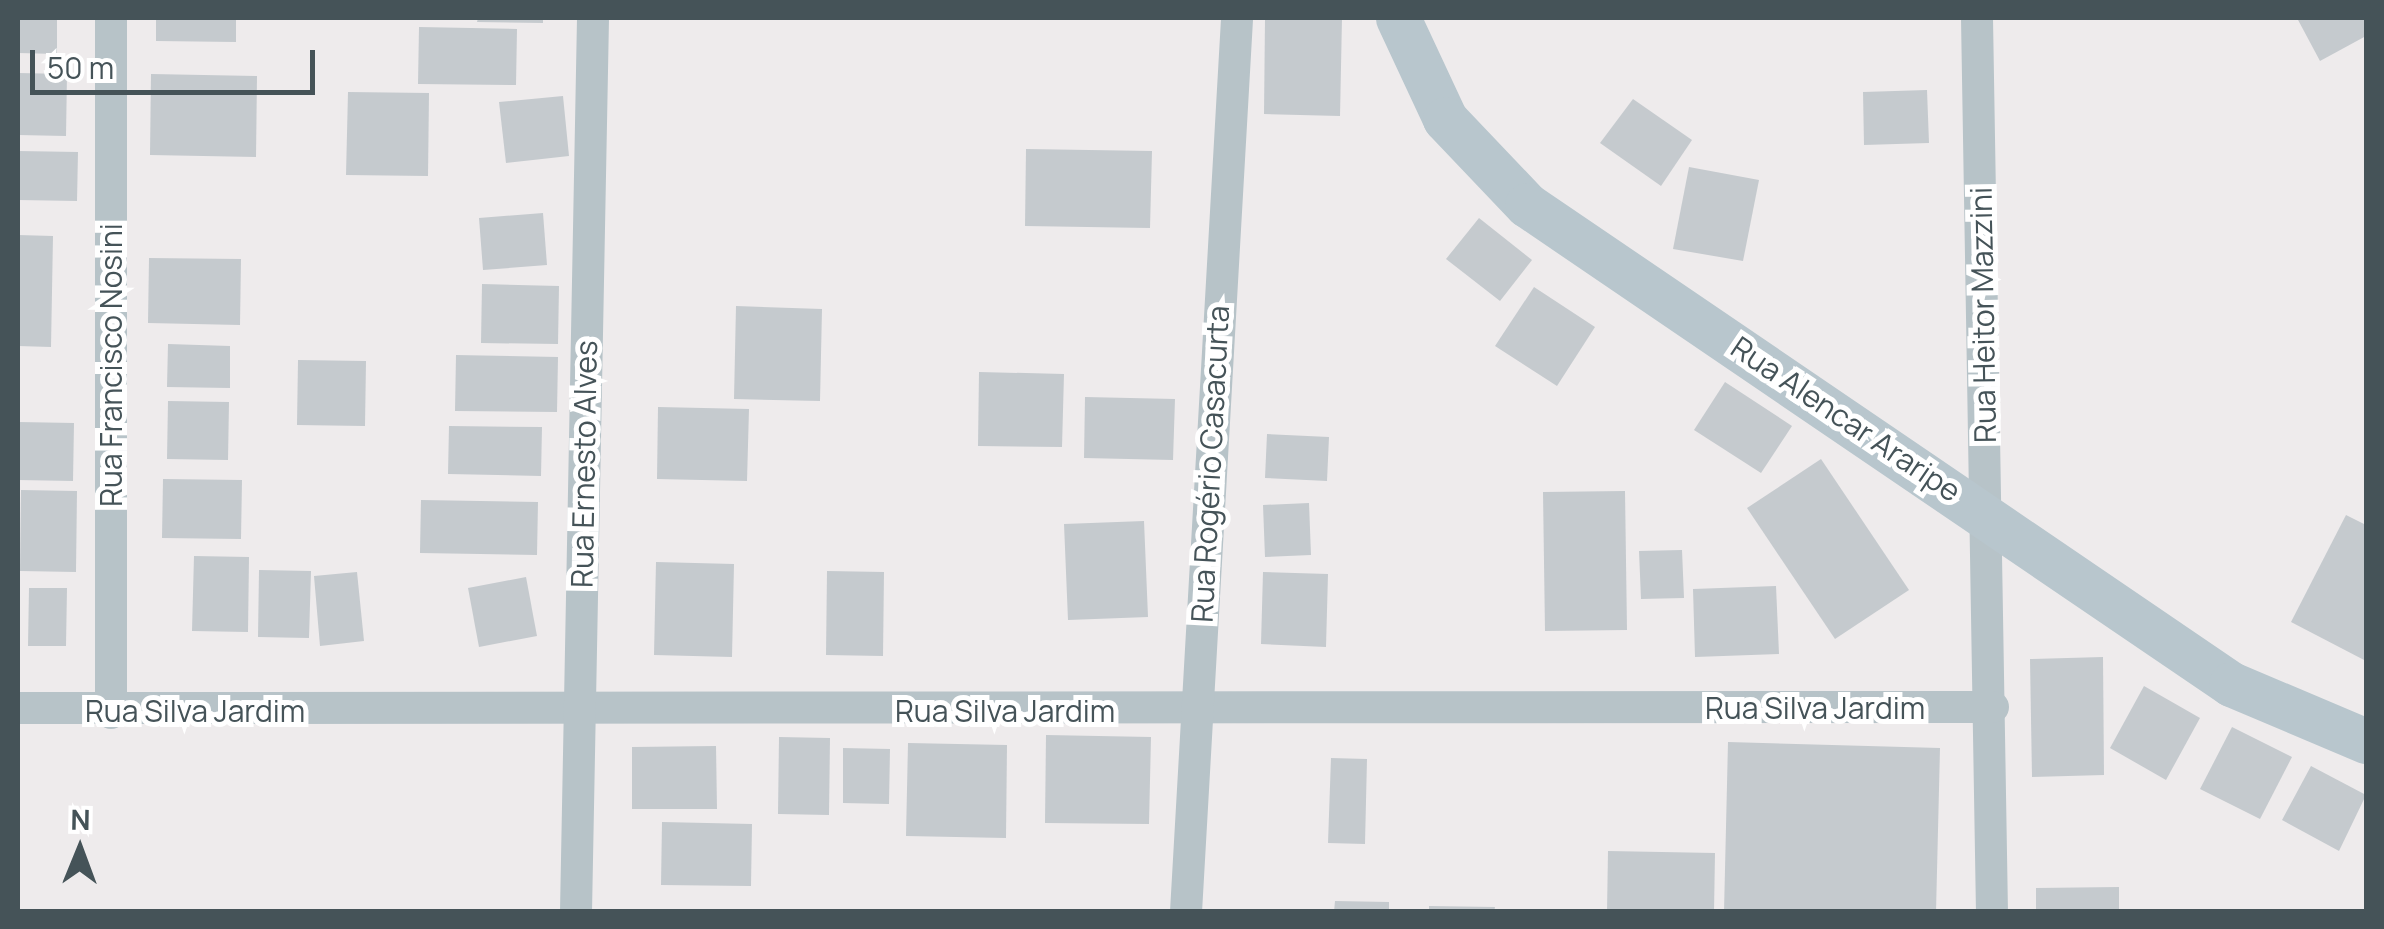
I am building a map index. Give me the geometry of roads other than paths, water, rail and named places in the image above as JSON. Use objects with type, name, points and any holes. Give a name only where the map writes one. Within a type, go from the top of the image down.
[{"type":"main road","name":"Rua Alencar Araripe","points":[[1398,18],[1445,119],[1527,205],[2232,684],[2366,741]]},
{"type":"street","name":"Rua Francisco Nosini","points":[[110,713],[112,18]]},
{"type":"street","name":"Rua Ernesto Alves","points":[[576,912],[593,18]]},
{"type":"street","name":"Rua Rogério Casacurta","points":[[1186,912],[1194,712],[1237,18]]},
{"type":"street","name":"Rua Heitor Mazzini","points":[[1976,18],[1993,707],[1992,912]]},
{"type":"street","name":"Rua Silva Jardim","points":[[18,708],[110,713],[580,708],[1194,712],[1993,707]]}]
